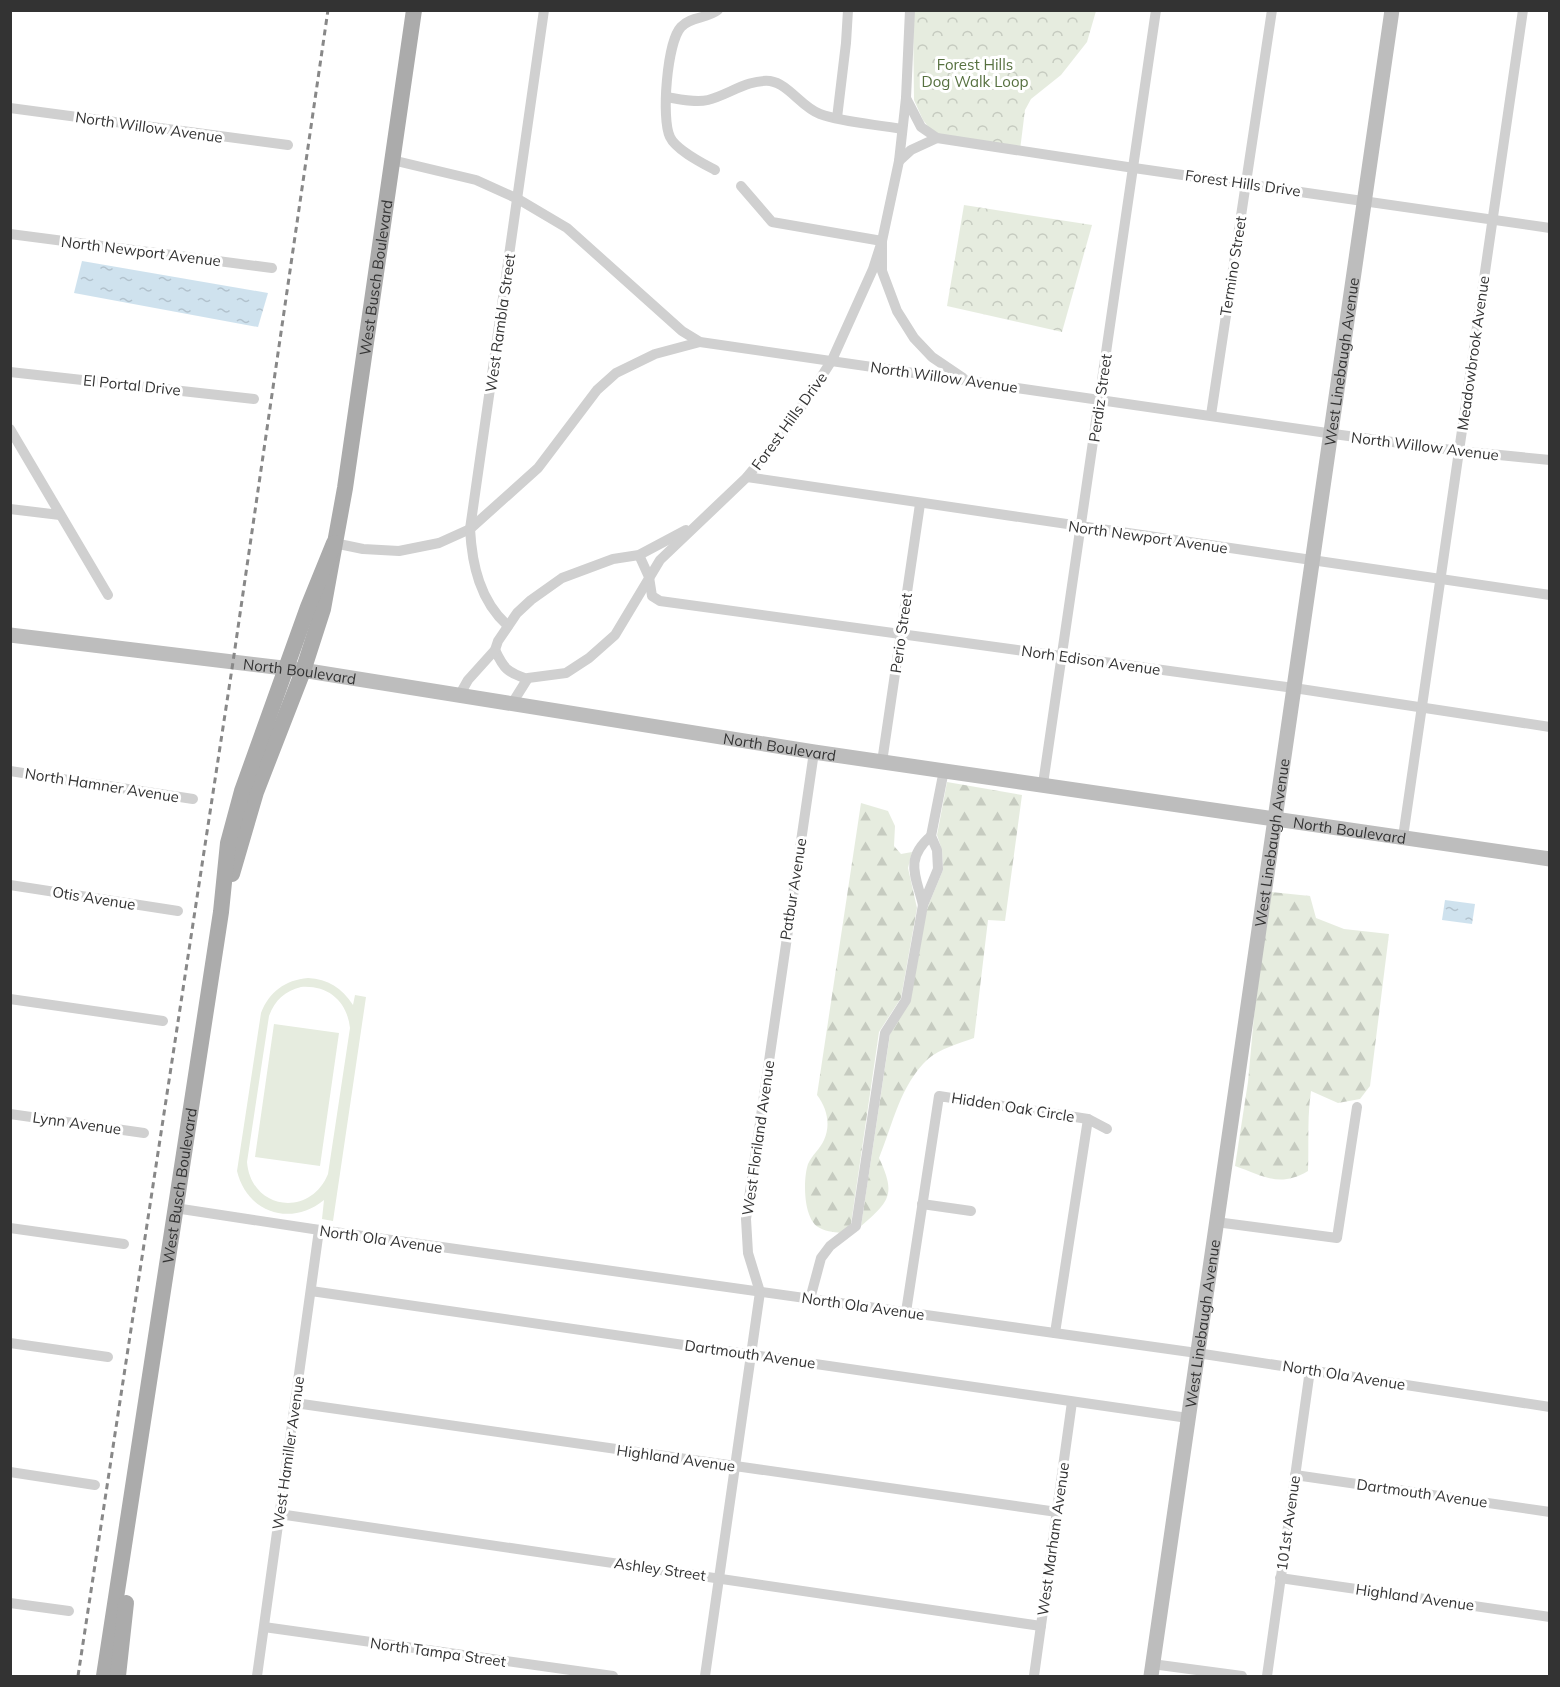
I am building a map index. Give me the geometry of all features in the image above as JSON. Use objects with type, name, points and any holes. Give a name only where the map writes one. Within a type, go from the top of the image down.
[{"type":"main road","name":"West Busch Boulevard","points":[[104,1677],[221,912],[334,543],[345,488],[414,10]]},
{"type":"main road","name":"West Busch Boulevard","points":[[118,1677],[134,1527],[137,1458]]},
{"type":"street","name":"West Rambla Street","points":[[508,626],[489,606],[479,582],[471,551],[470,529],[544,10]]},
{"type":"street","points":[[715,170],[690,156],[670,138],[666,121],[666,97],[675,35],[691,19],[715,13],[718,10]]},
{"type":"street","points":[[837,118],[848,10]]},
{"type":"street","name":"Forest Hills Drive","points":[[527,679],[566,673],[615,635],[660,560],[747,477],[812,393],[832,360],[873,269],[882,241],[898,161],[906,98],[910,10]]},
{"type":"street","name":"Perdiz Street","points":[[1043,784],[1156,10]]},
{"type":"street","name":"Termino Street","points":[[1211,415],[1272,10]]},
{"type":"street","name":"West Linebaugh Avenue","points":[[1152,1670],[1392,10]]},
{"type":"street","name":"Meadowbrook Avenue","points":[[1403,837],[1523,10]]},
{"type":"street","points":[[666,97],[697,101],[709,100],[759,81],[769,81],[778,83],[807,108],[820,114],[902,129]]},
{"type":"street","points":[[906,98],[921,127],[937,138]]},
{"type":"street","name":"North Willow Avenue","points":[[10,108],[288,145]]},
{"type":"street","points":[[898,161],[911,150],[937,138]]},
{"type":"street","name":"Forest Hills Drive","points":[[937,138],[1550,228]]},
{"type":"street","name":"North Willow Avenue","points":[[392,160],[476,180],[518,199],[567,228],[682,331],[700,342],[1330,434],[1550,460]]},
{"type":"street","points":[[741,186],[772,222],[882,241],[882,271],[897,311],[914,338],[932,357],[966,380]]},
{"type":"street","name":"North Newport Avenue","points":[[10,234],[272,268]]},
{"type":"street","points":[[334,543],[363,549],[399,551],[439,543],[470,529],[538,468],[597,390],[616,373],[655,354],[700,342]]},
{"type":"street","name":"El Portal Drive","points":[[10,372],[254,399]]},
{"type":"street","points":[[10,429],[108,595]]},
{"type":"street","name":"North Newport Avenue","points":[[747,477],[1550,595]]},
{"type":"street","name":"Perio Street","points":[[882,762],[920,504]]},
{"type":"street","points":[[10,509],[60,515]]},
{"type":"street","points":[[459,696],[468,680],[495,650],[517,613],[531,600],[562,578],[613,559],[639,555],[697,525]]},
{"type":"street","points":[[639,555],[650,577]]},
{"type":"street","name":"Norh Edison Avenue","points":[[650,577],[652,596],[660,601],[1294,688],[1550,727]]},
{"type":"street","name":"North Boulevard","points":[[10,635],[294,670],[814,752],[1550,859]]},
{"type":"street","points":[[495,650],[502,665],[509,672],[527,679],[511,705]]},
{"type":"street","name":"Patbur Avenue","points":[[773,1026],[814,752]]},
{"type":"street","points":[[810,1299],[821,1258],[830,1246],[856,1226],[885,1032],[906,1000],[923,905],[938,869],[937,850],[931,836],[944,770]]},
{"type":"street","name":"North Hamner Avenue","points":[[10,771],[193,799]]},
{"type":"street","points":[[923,905],[913,868],[915,857],[922,844],[931,836]]},
{"type":"street","name":"Otis Avenue","points":[[10,885],[178,911]]},
{"type":"street","points":[[10,999],[164,1021]]},
{"type":"street","name":"West Floriland Avenue","points":[[705,1677],[760,1292],[748,1253],[746,1219],[773,1026]]},
{"type":"street","name":"Hidden Oak Circle","points":[[906,1312],[939,1096],[1088,1119],[1055,1333]]},
{"type":"street","points":[[1216,1222],[1337,1238],[1357,1107]]},
{"type":"street","name":"Lynn Avenue","points":[[10,1114],[144,1133]]},
{"type":"street","points":[[1088,1119],[1107,1129]]},
{"type":"street","points":[[922,1204],[971,1211]]},
{"type":"street","name":"North Ola Avenue","points":[[175,1208],[1197,1353],[1550,1407]]},
{"type":"street","points":[[10,1228],[124,1244]]},
{"type":"street","name":"West Hamiller Avenue","points":[[257,1677],[319,1230]]},
{"type":"street","name":"Dartmouth Avenue","points":[[311,1291],[1188,1418]]},
{"type":"street","points":[[10,1343],[108,1357]]},
{"type":"street","name":"101st Avenue","points":[[1267,1677],[1310,1370]]},
{"type":"street","name":"West Marham Avenue","points":[[1034,1677],[1072,1402]]},
{"type":"street","name":"Highland Avenue","points":[[295,1403],[1057,1512]]},
{"type":"street","points":[[10,1472],[95,1485]]},
{"type":"street","name":"Dartmouth Avenue","points":[[1295,1475],[1550,1512]]},
{"type":"street","name":"Ashley Street","points":[[279,1514],[1041,1626]]},
{"type":"street","name":"Highland Avenue","points":[[1280,1578],[1550,1617]]},
{"type":"street","points":[[10,1603],[69,1611]]},
{"type":"street","name":"North Tampa Street","points":[[264,1627],[613,1677]]},
{"type":"street","points":[[1152,1670],[1242,1677]]},
{"type":"green space","name":"Forest Hills Dog Walk Loop","points":[[913,11],[1096,11],[1087,42],[1061,75],[1031,99],[1025,110],[1020,150],[937,138],[923,120],[914,100]]},
{"type":"green space","points":[[964,205],[1092,225],[1062,332],[947,306]]},
{"type":"green space","points":[[947,782],[1022,795],[1005,921],[988,920],[974,1038],[933,1055],[918,1069],[910,1081],[879,1158],[887,1180],[887,1196],[878,1210],[861,1226],[890,1034],[898,1018],[928,906],[943,870],[942,850],[937,835]]},
{"type":"green space","points":[[861,803],[888,811],[895,826],[894,846],[901,854],[912,852],[908,868],[917,908],[901,998],[879,1032],[851,1224],[841,1233],[823,1229],[813,1222],[807,1207],[805,1179],[808,1164],[822,1143],[827,1128],[825,1111],[817,1095]]},
{"type":"green space","points":[[1271,892],[1310,896],[1316,918],[1344,929],[1389,934],[1370,1086],[1360,1099],[1338,1103],[1311,1091],[1308,1171],[1280,1180],[1235,1166],[1248,1082],[1255,1005]]},
{"type":"green space","points":[[308,978],[328,982],[339,989],[353,1005],[355,995],[366,997],[333,1221],[322,1219],[324,1200],[298,1213],[285,1214],[260,1206],[242,1185],[237,1171],[261,1013],[273,993],[285,984]],"holes":[[[301,987],[311,987],[328,992],[340,1003],[345,1010],[350,1028],[328,1174],[320,1188],[308,1197],[296,1202],[282,1202],[270,1198],[259,1190],[251,1178],[247,1162],[269,1016],[274,1005],[285,994]]]},
{"type":"green space","points":[[274,1024],[339,1033],[320,1166],[255,1157]]},
{"type":"water","points":[[82,261],[268,293],[258,327],[74,293]]},
{"type":"water","points":[[1445,900],[1475,904],[1472,924],[1442,920]]},
{"type":"railway","points":[[78,1676],[233,662],[328,10]]}]
